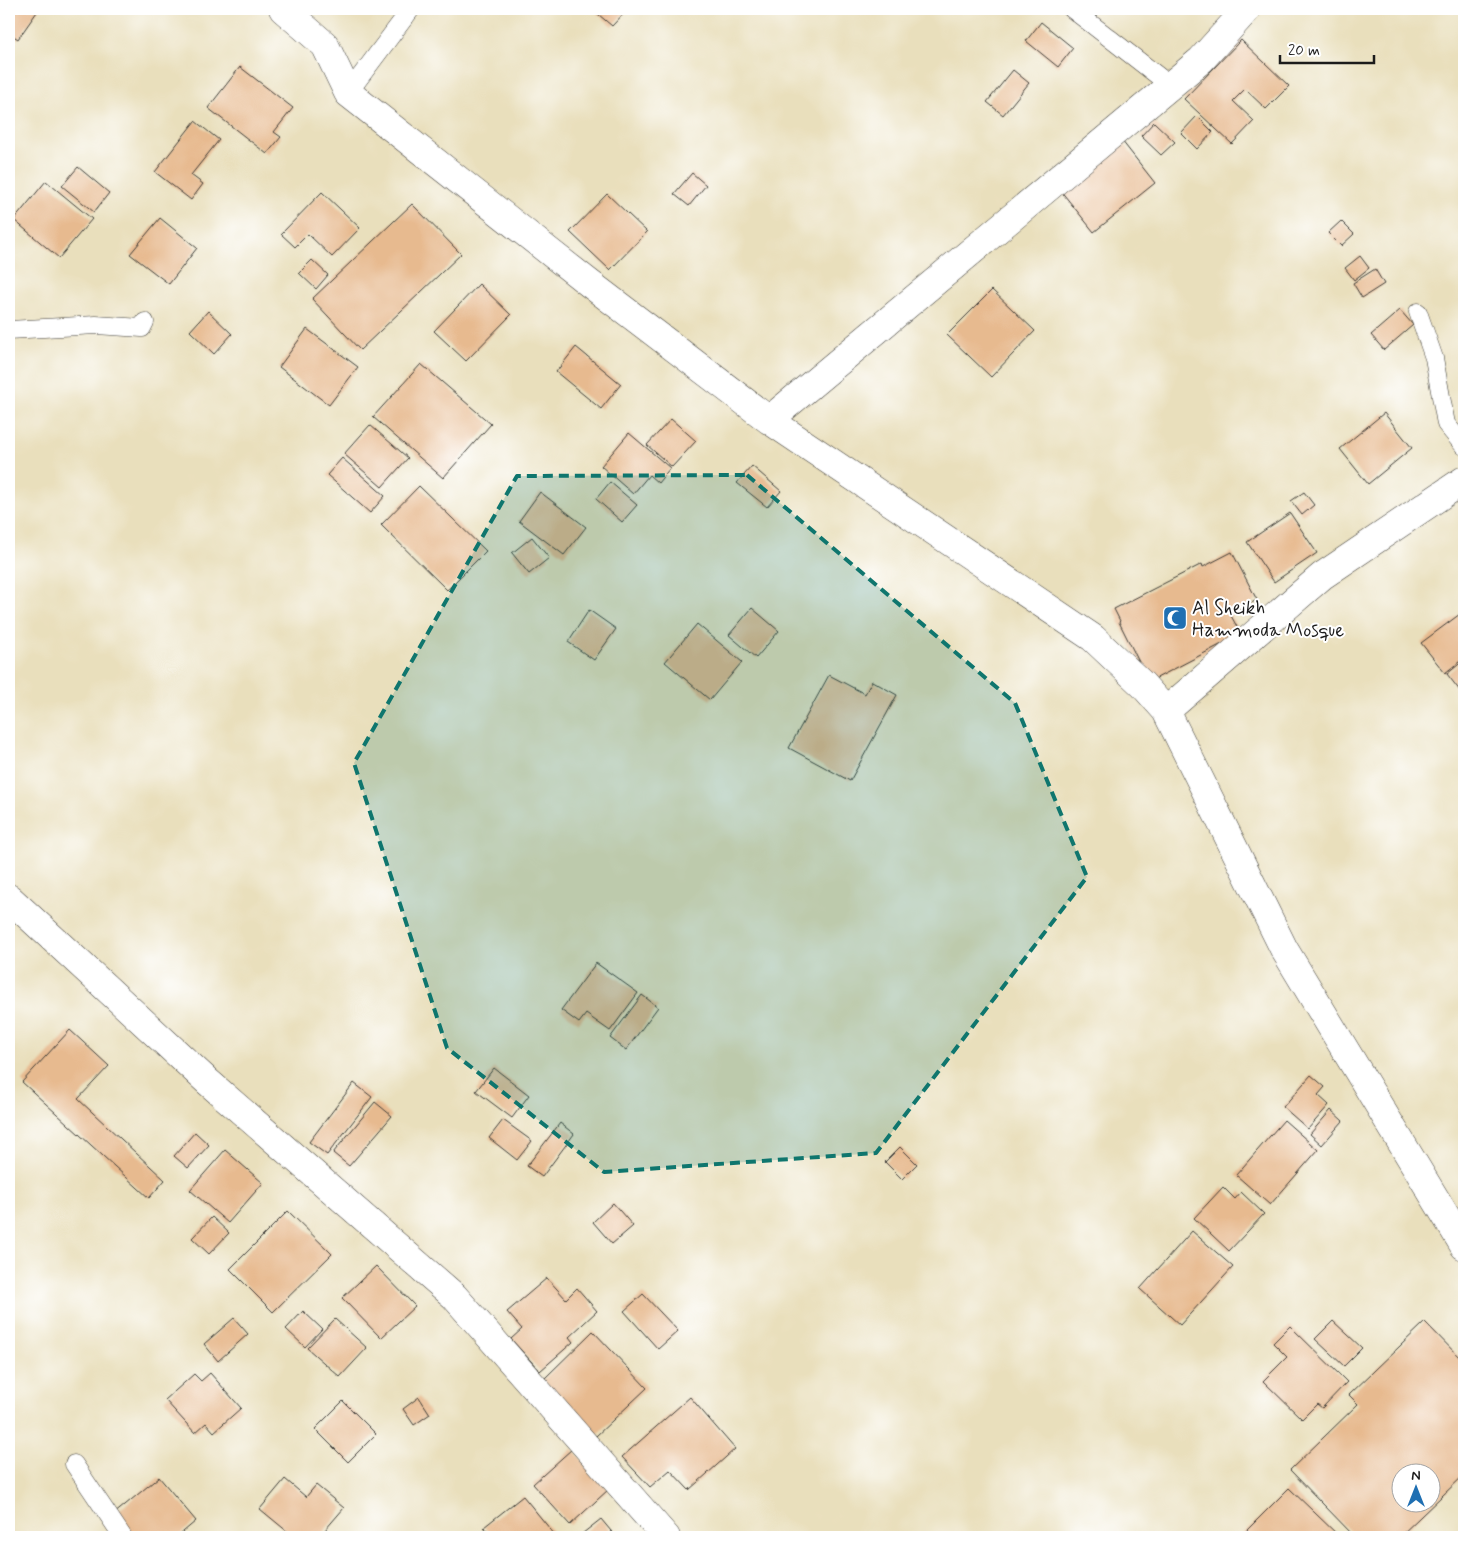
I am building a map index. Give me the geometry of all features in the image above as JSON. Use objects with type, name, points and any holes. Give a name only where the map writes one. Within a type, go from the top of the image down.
[{"type":"street","points":[[283,9],[325,45],[348,93],[589,283],[769,420],[1093,638],[1142,685],[1166,711],[1284,950],[1464,1246]]},
{"type":"street","points":[[769,420],[1171,86],[1201,60],[1247,9]]},
{"type":"street","points":[[1166,711],[1322,576],[1464,480]]},
{"type":"street","points":[[9,898],[207,1081],[454,1296],[666,1537]]},
{"type":"lane","points":[[348,93],[411,9]]},
{"type":"lane","points":[[1072,9],[1171,86]]},
{"type":"lane","points":[[1418,312],[1434,358],[1446,424],[1464,446]]},
{"type":"lane","points":[[9,330],[96,326],[142,328],[145,322]]},
{"type":"lane","points":[[74,1464],[123,1537]]},
{"type":"highlighted area","points":[[747,475],[1015,703],[1087,877],[876,1153],[604,1172],[447,1048],[354,763],[517,476]]},
{"type":"building","points":[[9,9],[39,9],[18,39],[9,33]]},
{"type":"building","points":[[592,9],[628,9],[612,26]]},
{"type":"building","points":[[1041,22],[1073,48],[1058,67],[1026,41]]},
{"type":"building","points":[[1241,40],[1289,86],[1266,109],[1245,89],[1233,101],[1254,121],[1232,144],[1184,99]]},
{"type":"building","points":[[240,67],[293,108],[274,132],[281,137],[267,154],[208,108]]},
{"type":"building","points":[[1013,70],[1029,83],[1003,115],[987,102]]},
{"type":"building","points":[[1197,116],[1213,132],[1197,149],[1181,133]]},
{"type":"building","points":[[195,121],[219,140],[191,175],[203,184],[191,200],[155,172]]},
{"type":"building","points":[[1154,122],[1175,142],[1161,155],[1141,136]]},
{"type":"building","points":[[1122,141],[1155,183],[1094,232],[1060,190]]},
{"type":"building","points":[[78,167],[109,193],[94,212],[62,186]]},
{"type":"building","points":[[692,173],[706,185],[689,206],[674,194]]},
{"type":"building","points":[[46,181],[92,219],[59,258],[14,220]]},
{"type":"building","points":[[322,192],[360,228],[332,257],[308,234],[295,247],[281,234]]},
{"type":"building","points":[[607,194],[647,232],[610,270],[570,232]]},
{"type":"building","points":[[412,204],[461,254],[360,350],[312,299]]},
{"type":"building","points":[[160,218],[197,248],[169,284],[130,254]]},
{"type":"building","points":[[1341,221],[1354,234],[1341,246],[1328,233]]},
{"type":"building","points":[[1360,256],[1369,268],[1354,280],[1345,268]]},
{"type":"building","points":[[312,260],[328,275],[316,289],[299,273]]},
{"type":"building","points":[[1375,269],[1384,284],[1362,298],[1353,283]]},
{"type":"building","points":[[479,284],[511,315],[466,361],[434,331]]},
{"type":"building","points":[[992,290],[1035,331],[991,377],[947,335]]},
{"type":"building","points":[[1400,310],[1413,325],[1384,350],[1371,335]]},
{"type":"building","points":[[208,311],[232,334],[214,354],[190,331]]},
{"type":"building","points":[[307,329],[358,367],[329,405],[279,367]]},
{"type":"building","points":[[576,347],[621,384],[601,409],[556,372]]},
{"type":"building","points":[[421,364],[491,424],[443,478],[373,417]]},
{"type":"building","points":[[1384,413],[1412,448],[1368,484],[1340,449]]},
{"type":"building","points":[[671,419],[696,441],[672,467],[647,445]]},
{"type":"building","points":[[370,425],[408,458],[382,487],[344,454]]},
{"type":"building","points":[[629,433],[670,468],[658,483],[649,475],[633,494],[601,466]]},
{"type":"building","points":[[342,458],[385,496],[370,513],[327,475]]},
{"type":"building","points":[[752,466],[781,491],[767,507],[737,483]]},
{"type":"building","points":[[610,482],[637,505],[622,522],[596,499]]},
{"type":"building","points":[[419,486],[486,551],[447,590],[381,525]]},
{"type":"building","points":[[540,492],[586,527],[564,555],[519,521]]},
{"type":"building","points":[[1304,492],[1314,505],[1302,515],[1291,501]]},
{"type":"building","points":[[1290,513],[1317,553],[1274,582],[1247,542]]},
{"type":"building","points":[[532,537],[549,558],[529,574],[512,553]]},
{"type":"building","name":"Al Sheikh Hammoda Mosque","points":[[1232,552],[1257,600],[1230,614],[1241,634],[1149,682],[1114,609],[1202,564],[1203,567]]},
{"type":"building","points":[[752,608],[779,631],[756,658],[729,635]]},
{"type":"building","points":[[589,610],[616,629],[594,660],[568,642]]},
{"type":"building","points":[[1464,611],[1464,658],[1445,673],[1421,643]]},
{"type":"building","points":[[697,624],[742,662],[710,700],[665,662]]},
{"type":"building","points":[[1464,660],[1464,696],[1447,674]]},
{"type":"building","points":[[829,675],[865,694],[872,681],[897,695],[850,781],[789,748]]},
{"type":"building","points":[[596,963],[638,993],[610,1031],[586,1014],[579,1023],[561,1010]]},
{"type":"building","points":[[642,995],[658,1007],[626,1050],[610,1038]]},
{"type":"building","points":[[70,1030],[109,1066],[78,1099],[165,1180],[149,1198],[22,1082]]},
{"type":"building","points":[[494,1068],[529,1095],[512,1118],[476,1091]]},
{"type":"building","points":[[1311,1075],[1325,1087],[1318,1095],[1329,1105],[1308,1129],[1283,1107]]},
{"type":"building","points":[[354,1083],[372,1097],[327,1155],[309,1142]]},
{"type":"building","points":[[375,1102],[392,1116],[349,1166],[333,1153]]},
{"type":"building","points":[[1331,1110],[1343,1121],[1322,1145],[1310,1134]]},
{"type":"building","points":[[503,1120],[532,1141],[517,1160],[489,1138]]},
{"type":"building","points":[[1284,1120],[1318,1150],[1270,1205],[1236,1175]]},
{"type":"building","points":[[560,1123],[574,1134],[542,1177],[527,1166]]},
{"type":"building","points":[[195,1132],[209,1145],[188,1168],[174,1156]]},
{"type":"building","points":[[900,1147],[917,1164],[902,1179],[885,1162]]},
{"type":"building","points":[[225,1150],[263,1183],[228,1223],[190,1190]]},
{"type":"building","points":[[1223,1187],[1235,1199],[1241,1192],[1264,1214],[1229,1251],[1194,1218]]},
{"type":"building","points":[[613,1203],[633,1226],[612,1244],[593,1222]]},
{"type":"building","points":[[288,1211],[332,1254],[273,1312],[230,1269]]},
{"type":"building","points":[[212,1217],[229,1233],[209,1254],[192,1238]]},
{"type":"building","points":[[1192,1231],[1233,1267],[1180,1325],[1140,1289]]},
{"type":"building","points":[[376,1266],[415,1306],[381,1338],[342,1298]]},
{"type":"building","points":[[547,1278],[566,1299],[577,1288],[597,1311],[569,1337],[573,1342],[540,1371],[511,1339],[522,1329],[507,1312]]},
{"type":"building","points":[[643,1294],[678,1331],[658,1349],[624,1311]]},
{"type":"building","points":[[303,1311],[322,1329],[305,1347],[286,1329]]},
{"type":"building","points":[[234,1318],[248,1334],[218,1361],[204,1344]]},
{"type":"building","points":[[335,1319],[367,1348],[340,1377],[307,1348]]},
{"type":"building","points":[[1333,1321],[1362,1348],[1344,1366],[1315,1339]]},
{"type":"building","points":[[1425,1322],[1464,1362],[1464,1475],[1440,1498],[1440,1464],[1390,1464],[1390,1514],[1423,1514],[1399,1537],[1355,1537],[1290,1470],[1358,1404],[1349,1395]]},
{"type":"building","points":[[1290,1326],[1347,1382],[1322,1408],[1317,1404],[1302,1419],[1263,1381],[1287,1357],[1273,1343]]},
{"type":"building","points":[[593,1331],[647,1388],[596,1436],[543,1380]]},
{"type":"building","points":[[210,1373],[241,1408],[214,1432],[206,1423],[195,1433],[165,1400],[194,1374],[201,1381]]},
{"type":"building","points":[[419,1397],[430,1414],[414,1425],[403,1409]]},
{"type":"building","points":[[690,1397],[735,1449],[689,1490],[670,1470],[650,1487],[622,1457]]},
{"type":"building","points":[[343,1401],[376,1434],[348,1462],[315,1429]]},
{"type":"building","points":[[572,1449],[609,1489],[570,1525],[533,1484]]},
{"type":"building","points":[[159,1477],[196,1521],[177,1537],[133,1537],[114,1514]]},
{"type":"building","points":[[285,1479],[306,1497],[316,1485],[344,1508],[319,1537],[294,1537],[260,1509]]},
{"type":"building","points":[[1289,1488],[1340,1537],[1240,1537]]},
{"type":"building","points":[[523,1496],[555,1535],[552,1537],[493,1537],[484,1527]]},
{"type":"building","points":[[601,1519],[616,1537],[578,1537]]},
{"type":"place","name":"Al Sheikh Hammoda Mosque","points":[[1175,618]]}]
